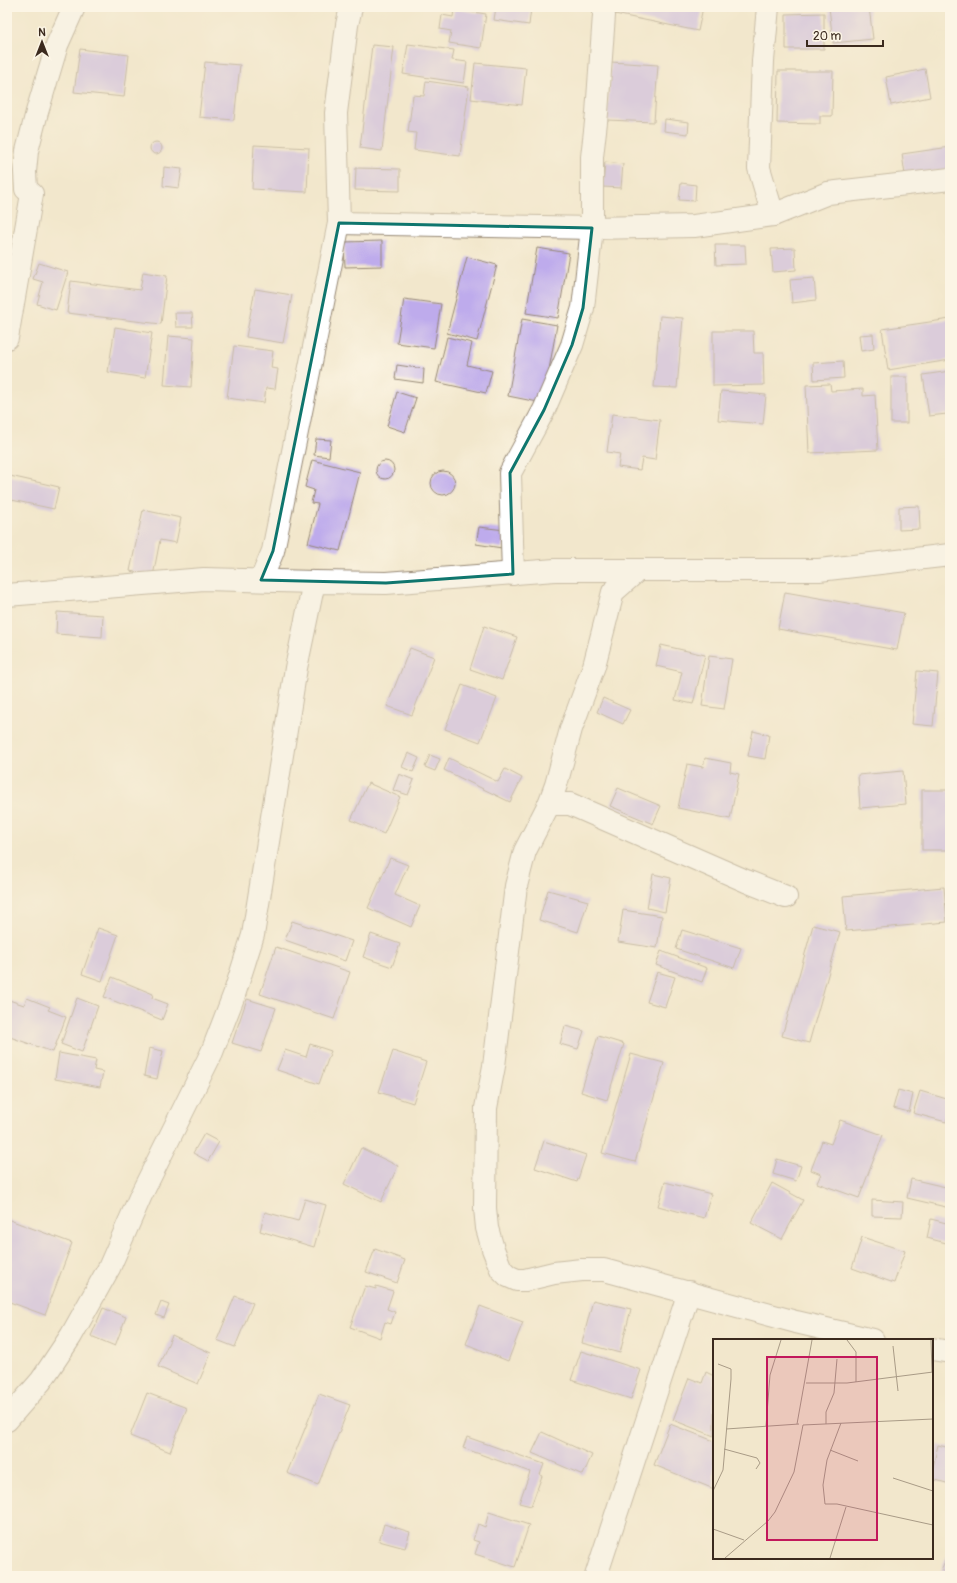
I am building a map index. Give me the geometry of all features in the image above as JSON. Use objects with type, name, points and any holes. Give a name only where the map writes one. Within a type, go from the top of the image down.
[{"type":"street","points":[[7,338],[32,194],[26,189],[25,172],[27,151],[57,45],[74,7]]},
{"type":"street","points":[[261,580],[273,551],[339,223],[336,114],[347,25],[351,7]]},
{"type":"street","points":[[768,7],[763,61],[759,168],[772,215]]},
{"type":"street","points":[[513,574],[510,473],[544,410],[572,345],[583,308],[592,228],[592,157],[597,113],[604,14]]},
{"type":"street","points":[[339,223],[592,228],[694,226],[772,215],[828,193],[950,179]]},
{"type":"street","points":[[7,595],[204,579],[386,583],[555,570],[819,570],[950,555]]},
{"type":"street","points":[[600,570],[612,592]]},
{"type":"street","points":[[638,570],[612,592],[594,666],[571,729],[558,797],[525,851],[516,886],[494,1066],[486,1108],[485,1208],[487,1228],[493,1249],[501,1269],[508,1276],[517,1280],[525,1280],[554,1273],[582,1270],[604,1270],[796,1322],[869,1339]]},
{"type":"street","points":[[7,1420],[41,1381],[71,1336],[109,1268],[141,1195],[212,1052],[234,995],[253,935],[296,668],[314,582]]},
{"type":"street","points":[[558,797],[746,881],[786,897]]},
{"type":"street","points":[[596,1576],[688,1292]]},
{"type":"street","points":[[933,1349],[950,1352]]},
{"type":"highlighted area","points":[[339,223],[592,228],[583,308],[572,345],[544,410],[510,473],[513,574],[386,583],[261,580],[273,551]]},
{"type":"building","points":[[496,7],[531,8],[529,25],[494,20]]},
{"type":"building","points":[[616,7],[703,7],[698,31],[615,14]]},
{"type":"building","points":[[829,7],[869,7],[873,39],[833,43]]},
{"type":"building","points":[[454,9],[486,14],[481,48],[449,43],[451,31],[440,29],[442,15],[453,17]]},
{"type":"building","points":[[824,13],[824,49],[786,49],[786,14]]},
{"type":"building","points":[[408,44],[454,50],[452,60],[467,62],[464,83],[403,74]]},
{"type":"building","points":[[372,45],[394,47],[382,151],[360,148]]},
{"type":"building","points":[[80,49],[129,55],[124,97],[74,92]]},
{"type":"building","points":[[205,62],[240,65],[234,120],[199,117]]},
{"type":"building","points":[[611,62],[658,65],[654,122],[607,120]]},
{"type":"building","points":[[475,63],[526,68],[522,105],[471,99]]},
{"type":"building","points":[[925,69],[930,97],[891,105],[886,77]]},
{"type":"building","points":[[778,71],[833,71],[832,116],[820,116],[820,124],[777,123]]},
{"type":"building","points":[[426,81],[469,87],[460,156],[414,150],[416,133],[408,132],[413,95],[424,96]]},
{"type":"building","points":[[665,119],[689,122],[688,134],[664,131]]},
{"type":"building","points":[[154,142],[158,142],[162,148],[158,154],[154,154],[150,150],[150,146]]},
{"type":"building","points":[[254,145],[309,148],[307,192],[252,189]]},
{"type":"building","points":[[950,147],[950,169],[905,175],[902,154]]},
{"type":"building","points":[[605,162],[623,164],[621,188],[603,187]]},
{"type":"building","points":[[164,167],[182,169],[179,188],[163,186]]},
{"type":"building","points":[[356,168],[400,169],[400,191],[355,190]]},
{"type":"building","points":[[681,183],[696,185],[695,201],[679,200]]},
{"type":"building","points":[[382,241],[382,266],[345,267],[344,242]]},
{"type":"building","points":[[715,245],[745,245],[746,264],[716,265]]},
{"type":"building","points":[[537,248],[569,253],[558,318],[526,313]]},
{"type":"building","points":[[795,248],[796,270],[773,272],[771,249]]},
{"type":"building","points":[[467,257],[497,265],[477,341],[447,333]]},
{"type":"building","points":[[39,263],[68,272],[56,310],[37,304],[43,282],[33,279]]},
{"type":"building","points":[[143,272],[167,276],[161,324],[67,313],[71,281],[140,290]]},
{"type":"building","points":[[814,278],[816,300],[792,303],[790,280]]},
{"type":"building","points":[[255,289],[292,295],[283,343],[246,337]]},
{"type":"building","points":[[404,299],[441,304],[434,348],[397,343]]},
{"type":"building","points":[[175,313],[192,313],[193,327],[176,327]]},
{"type":"building","points":[[660,316],[683,318],[677,388],[654,387]]},
{"type":"building","points":[[522,319],[557,325],[543,403],[508,396]]},
{"type":"building","points":[[950,319],[950,360],[888,370],[882,329]]},
{"type":"building","points":[[115,327],[152,333],[145,378],[108,372]]},
{"type":"building","points":[[713,331],[753,331],[754,353],[763,353],[764,385],[713,386]]},
{"type":"building","points":[[873,334],[874,349],[861,351],[859,335]]},
{"type":"building","points":[[168,336],[194,338],[191,387],[164,385]]},
{"type":"building","points":[[447,337],[472,343],[467,365],[492,371],[486,393],[436,382]]},
{"type":"building","points":[[234,346],[273,351],[271,368],[278,369],[275,389],[266,388],[264,403],[227,398]]},
{"type":"building","points":[[843,361],[844,378],[814,380],[813,363]]},
{"type":"building","points":[[397,365],[424,369],[423,383],[395,379]]},
{"type":"building","points":[[950,371],[949,427],[947,414],[929,416],[923,375]]},
{"type":"building","points":[[891,377],[907,377],[907,423],[891,423]]},
{"type":"building","points":[[830,384],[831,391],[863,389],[863,396],[875,395],[878,450],[809,453],[806,385]]},
{"type":"building","points":[[721,391],[766,395],[763,424],[718,420]]},
{"type":"building","points":[[397,392],[416,398],[405,432],[387,426]]},
{"type":"building","points":[[612,414],[660,420],[655,460],[642,458],[640,470],[618,467],[620,454],[607,452]]},
{"type":"building","points":[[316,439],[331,440],[329,457],[314,455]]},
{"type":"building","points":[[312,460],[360,472],[340,551],[308,543],[318,504],[311,503],[314,490],[305,487]]},
{"type":"building","points":[[385,461],[391,464],[394,470],[391,476],[385,479],[379,476],[376,470],[379,464]]},
{"type":"building","points":[[443,471],[448,472],[454,478],[454,488],[448,494],[443,495],[438,494],[432,488],[431,483],[432,478],[438,472]]},
{"type":"building","points":[[10,476],[59,487],[54,509],[7,499]]},
{"type":"building","points":[[919,506],[920,529],[899,530],[899,507]]},
{"type":"building","points":[[143,510],[181,518],[176,543],[160,540],[153,576],[130,571]]},
{"type":"building","points":[[479,527],[505,530],[502,548],[476,544]]},
{"type":"building","points":[[785,592],[904,613],[897,650],[778,629]]},
{"type":"building","points":[[57,612],[103,615],[102,637],[56,634]]},
{"type":"building","points":[[484,626],[517,637],[502,680],[470,669]]},
{"type":"building","points":[[661,645],[705,655],[693,704],[675,700],[682,672],[656,666]]},
{"type":"building","points":[[410,648],[434,657],[412,715],[387,706]]},
{"type":"building","points":[[709,656],[732,659],[724,709],[702,706]]},
{"type":"building","points":[[917,671],[938,673],[933,726],[912,724]]},
{"type":"building","points":[[462,685],[497,698],[480,742],[445,729]]},
{"type":"building","points":[[603,698],[630,710],[623,724],[597,712]]},
{"type":"building","points":[[753,731],[769,735],[765,759],[748,756]]},
{"type":"building","points":[[408,753],[419,758],[413,772],[402,767]]},
{"type":"building","points":[[430,755],[440,759],[435,771],[425,767]]},
{"type":"building","points":[[449,758],[498,782],[505,769],[522,778],[510,802],[444,770]]},
{"type":"building","points":[[705,758],[731,763],[730,772],[739,774],[730,819],[678,808],[687,764],[703,767]]},
{"type":"building","points":[[903,771],[906,804],[860,808],[858,775]]},
{"type":"building","points":[[399,774],[414,780],[408,795],[393,790]]},
{"type":"building","points":[[368,783],[400,797],[384,834],[351,820]]},
{"type":"building","points":[[618,788],[661,806],[653,824],[610,806]]},
{"type":"building","points":[[922,790],[950,790],[950,850],[922,850]]},
{"type":"building","points":[[390,858],[408,865],[395,895],[420,906],[411,927],[368,908]]},
{"type":"building","points":[[653,874],[671,878],[665,912],[647,908]]},
{"type":"building","points":[[944,887],[947,922],[846,931],[843,896]]},
{"type":"building","points":[[548,890],[588,901],[578,932],[539,920]]},
{"type":"building","points":[[623,910],[662,916],[657,948],[618,942]]},
{"type":"building","points":[[292,921],[352,941],[345,961],[285,940]]},
{"type":"building","points":[[813,925],[840,932],[809,1043],[782,1036]]},
{"type":"building","points":[[98,928],[118,935],[102,981],[82,974]]},
{"type":"building","points":[[682,930],[741,948],[734,968],[676,949]]},
{"type":"building","points":[[371,934],[400,944],[392,967],[363,957]]},
{"type":"building","points":[[276,947],[350,972],[334,1019],[260,994]]},
{"type":"building","points":[[661,951],[707,968],[702,982],[656,965]]},
{"type":"building","points":[[657,972],[675,977],[665,1007],[647,1002]]},
{"type":"building","points":[[112,977],[153,994],[152,998],[168,1004],[162,1020],[104,997]]},
{"type":"building","points":[[27,998],[50,1007],[48,1010],[66,1017],[53,1052],[7,1036],[7,1006],[9,1000],[24,1005]]},
{"type":"building","points":[[77,998],[98,1006],[82,1052],[61,1044]]},
{"type":"building","points":[[247,999],[276,1008],[261,1052],[232,1043]]},
{"type":"building","points":[[565,1026],[584,1031],[578,1049],[560,1044]]},
{"type":"building","points":[[598,1036],[624,1044],[607,1100],[581,1092]]},
{"type":"building","points":[[310,1044],[331,1051],[319,1084],[277,1070],[285,1050],[306,1057]]},
{"type":"building","points":[[149,1048],[163,1051],[157,1079],[144,1076]]},
{"type":"building","points":[[393,1051],[426,1062],[413,1103],[379,1092]]},
{"type":"building","points":[[59,1053],[96,1060],[94,1070],[103,1072],[100,1087],[55,1079]]},
{"type":"building","points":[[631,1054],[664,1063],[635,1162],[602,1153]]},
{"type":"building","points":[[898,1090],[913,1094],[909,1112],[893,1108]]},
{"type":"building","points":[[920,1091],[950,1100],[950,1110],[946,1122],[913,1113]]},
{"type":"building","points":[[840,1120],[883,1135],[859,1198],[817,1183],[821,1174],[811,1170],[822,1141],[831,1144]]},
{"type":"building","points":[[204,1134],[219,1142],[208,1161],[193,1153]]},
{"type":"building","points":[[544,1141],[586,1155],[577,1182],[535,1168]]},
{"type":"building","points":[[361,1148],[398,1166],[381,1202],[344,1184]]},
{"type":"building","points":[[777,1159],[801,1166],[796,1181],[773,1174]]},
{"type":"building","points":[[911,1179],[950,1188],[950,1208],[907,1198]]},
{"type":"building","points":[[665,1182],[711,1194],[704,1218],[658,1206]]},
{"type":"building","points":[[772,1183],[803,1200],[782,1239],[751,1223]]},
{"type":"building","points":[[305,1199],[326,1205],[314,1247],[260,1231],[265,1212],[298,1221]]},
{"type":"building","points":[[872,1200],[903,1202],[902,1217],[872,1216]]},
{"type":"building","points":[[7,1219],[72,1243],[45,1315],[7,1301]]},
{"type":"building","points":[[931,1219],[950,1224],[950,1244],[927,1238]]},
{"type":"building","points":[[862,1237],[905,1251],[894,1283],[852,1268]]},
{"type":"building","points":[[375,1249],[405,1260],[397,1283],[366,1272]]},
{"type":"building","points":[[365,1286],[376,1289],[376,1286],[393,1291],[387,1309],[395,1312],[391,1324],[385,1322],[380,1338],[350,1327]]},
{"type":"building","points":[[235,1296],[253,1303],[235,1347],[217,1340]]},
{"type":"building","points":[[593,1300],[631,1309],[620,1353],[582,1343]]},
{"type":"building","points":[[161,1302],[169,1305],[164,1318],[156,1315]]},
{"type":"building","points":[[480,1306],[523,1322],[508,1361],[466,1344]]},
{"type":"building","points":[[103,1308],[126,1317],[115,1346],[91,1336]]},
{"type":"building","points":[[172,1335],[211,1353],[198,1384],[158,1367]]},
{"type":"building","points":[[581,1351],[641,1370],[631,1399],[571,1380]]},
{"type":"building","points":[[706,1372],[713,1376],[713,1436],[673,1420],[689,1378],[702,1383]]},
{"type":"building","points":[[147,1393],[187,1408],[170,1452],[130,1436]]},
{"type":"building","points":[[319,1394],[350,1405],[318,1485],[287,1473]]},
{"type":"building","points":[[670,1424],[713,1441],[713,1489],[654,1465]]},
{"type":"building","points":[[542,1432],[592,1455],[583,1475],[532,1453]]},
{"type":"building","points":[[467,1437],[544,1464],[540,1475],[542,1476],[531,1506],[519,1503],[530,1472],[463,1448]]},
{"type":"building","points":[[938,1445],[950,1448],[950,1484],[933,1479],[933,1467]]},
{"type":"building","points":[[489,1512],[529,1525],[515,1567],[475,1554],[479,1542],[473,1540],[478,1524],[485,1527]]},
{"type":"building","points":[[384,1524],[410,1532],[405,1548],[379,1541]]},
{"type":"building","points":[[950,1550],[950,1574],[941,1570]]}]
